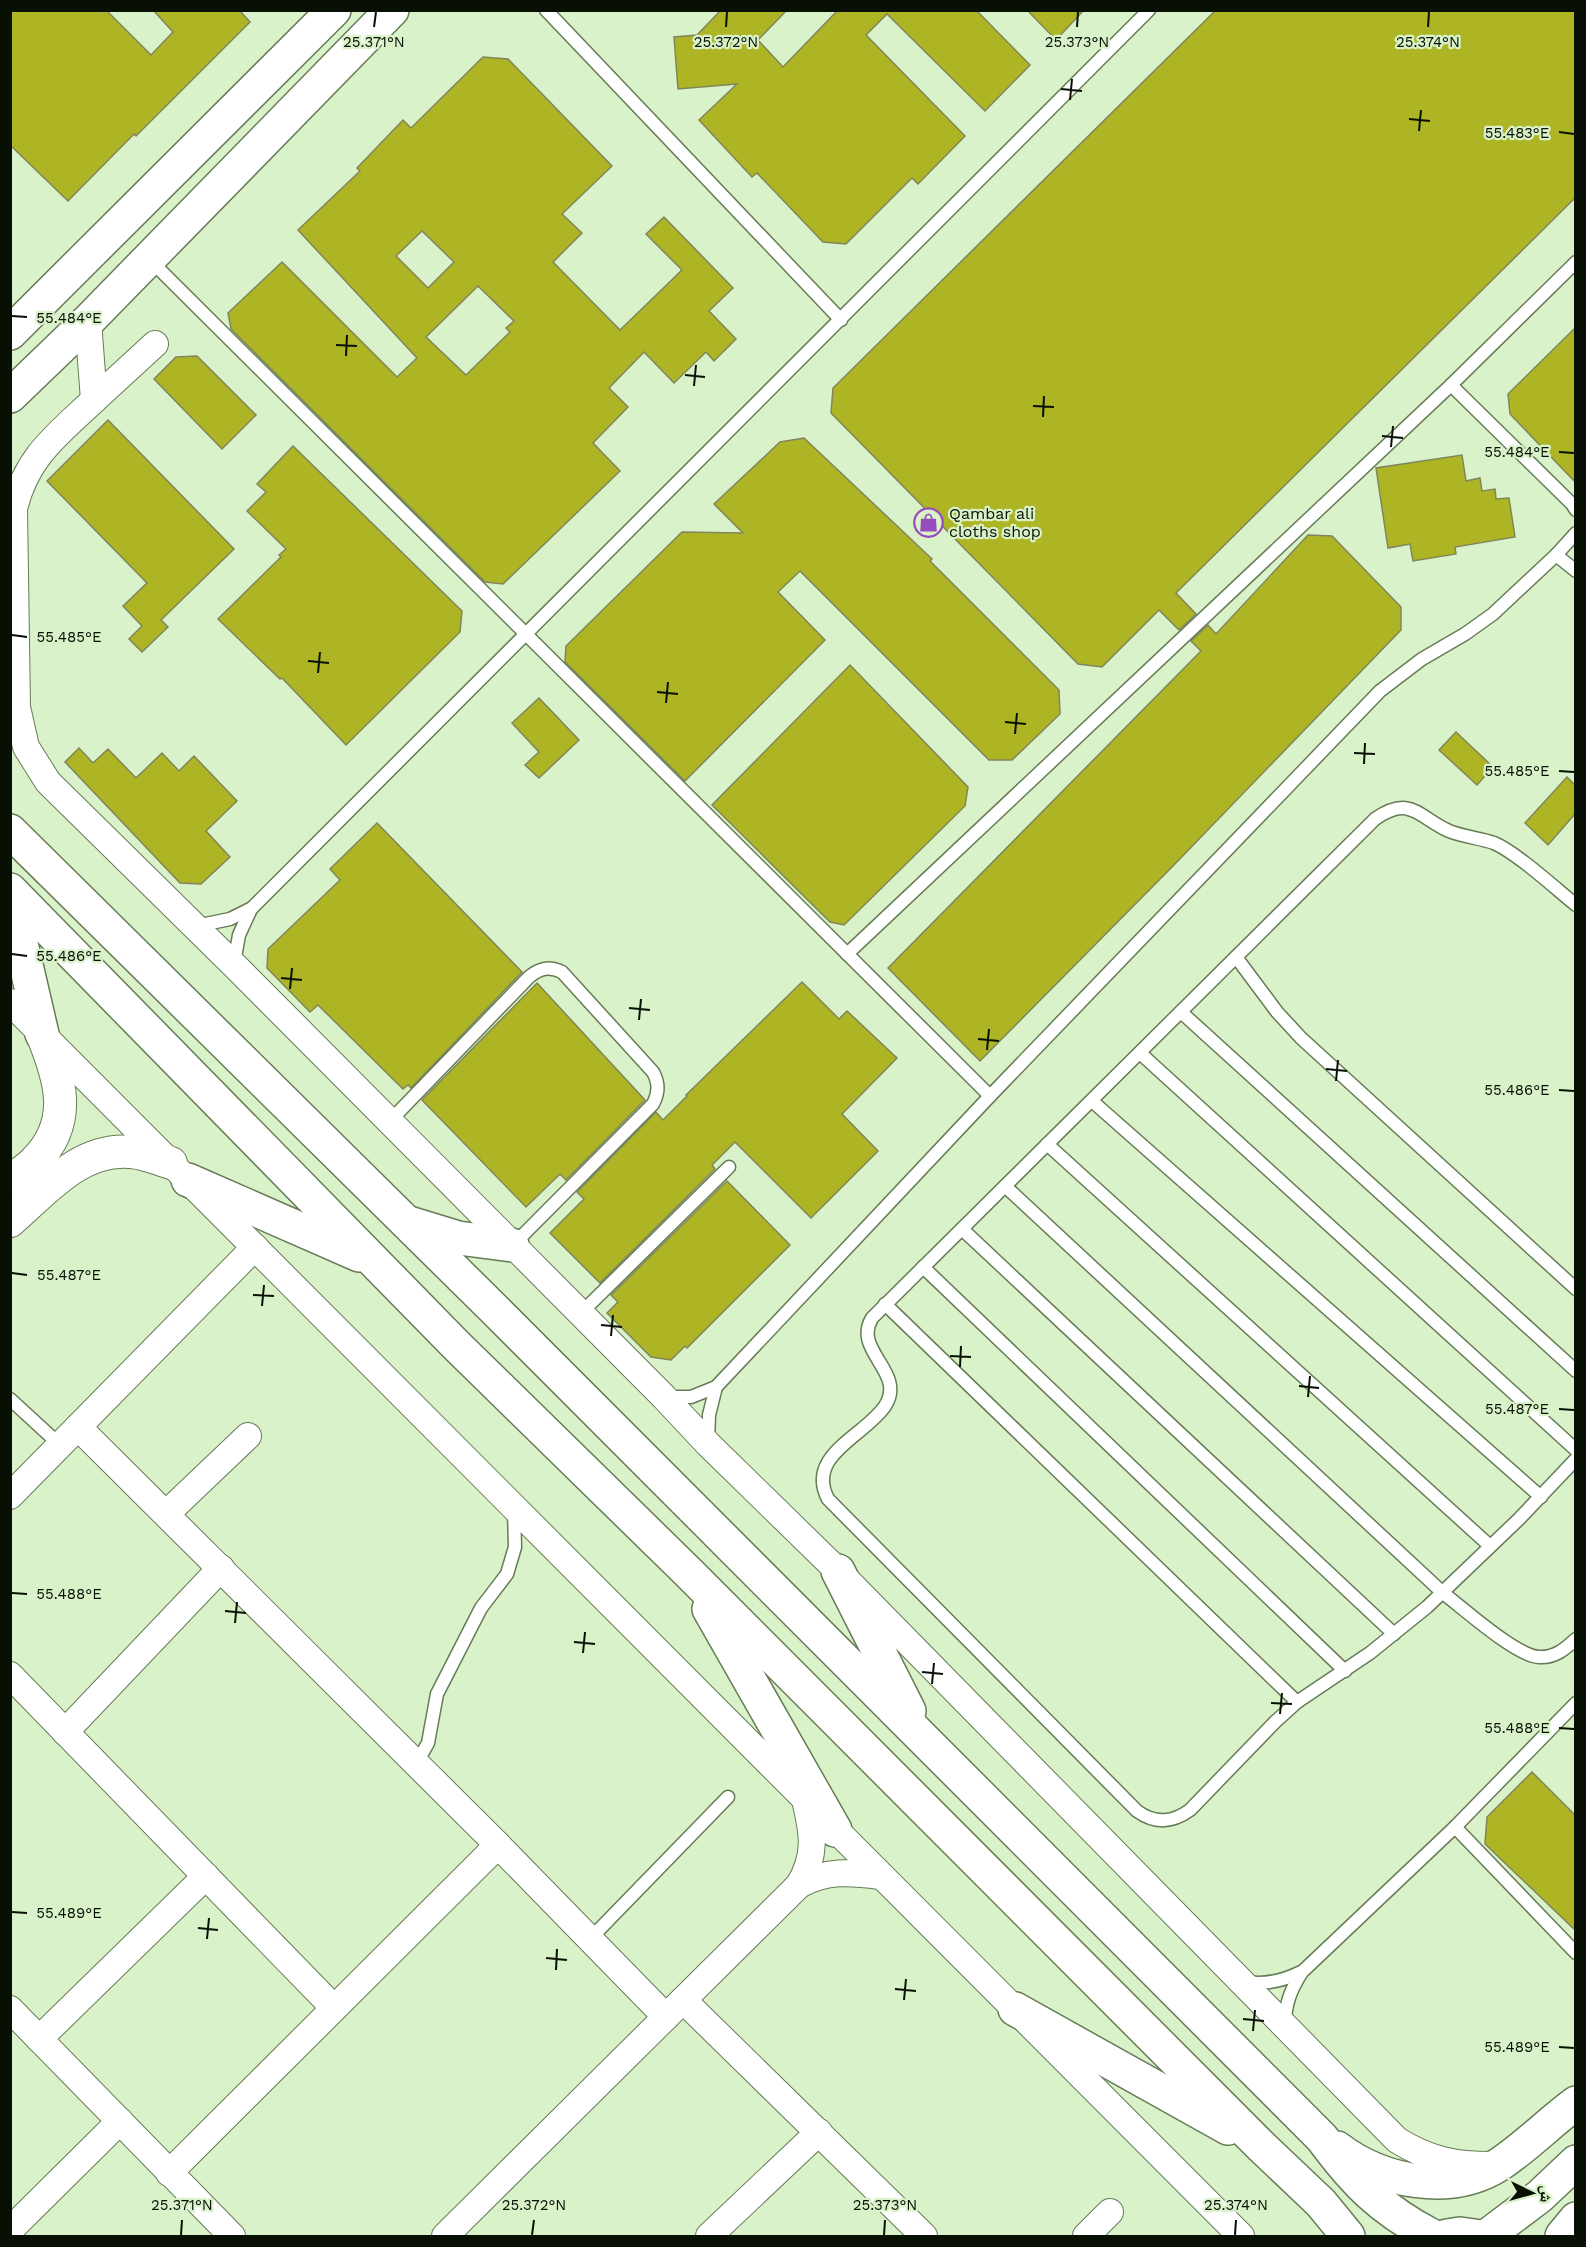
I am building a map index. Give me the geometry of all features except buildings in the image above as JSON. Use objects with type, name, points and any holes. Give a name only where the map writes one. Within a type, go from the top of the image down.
[{"type":"main road","points":[[10,333],[334,10]]},
{"type":"main road","points":[[10,396],[88,321],[392,10]]},
{"type":"main road","points":[[10,831],[406,1222],[1322,2138],[1347,2171],[1367,2192],[1392,2213],[1432,2236]]},
{"type":"main road","points":[[10,890],[456,1346],[689,1573],[1320,2203],[1348,2236]]},
{"type":"main road","points":[[10,896],[42,1034]]},
{"type":"main road","points":[[180,1172],[375,1262]]},
{"type":"main road","points":[[406,1222],[458,1238],[512,1245]]},
{"type":"main road","points":[[838,1571],[922,1737]]},
{"type":"main road","points":[[689,1573],[835,1830]]},
{"type":"main road","points":[[1015,2009],[1262,2147]]},
{"type":"main road","points":[[1322,2138],[1348,2157],[1408,2180],[1438,2183],[1470,2178],[1499,2165],[1575,2103]]},
{"type":"main road","points":[[1487,2236],[1532,2202],[1575,2162]]},
{"type":"main road","points":[[1562,2236],[1575,2219]]},
{"type":"main road","points":[[1446,2236],[1460,2234],[1475,2236]]},
{"type":"street","points":[[88,321],[94,400]]},
{"type":"street","points":[[155,344],[36,458],[23,478],[16,501],[14,509],[17,696],[21,728],[36,766],[48,782],[664,1396],[708,1444],[838,1571],[1397,2140],[1417,2153],[1437,2160],[1469,2165],[1499,2165]]},
{"type":"street","points":[[10,1002],[1241,2236]]},
{"type":"street","points":[[42,1034],[55,1067],[61,1096],[51,1140]]},
{"type":"street","points":[[10,1181],[35,1161],[51,1140],[66,1128],[79,1131],[86,1141],[85,1154],[78,1164]]},
{"type":"street","points":[[10,1221],[78,1164],[91,1157],[117,1152],[143,1154],[180,1172]]},
{"type":"street","points":[[10,1496],[255,1247]]},
{"type":"street","points":[[78,1427],[590,1939],[675,2008],[819,2132],[924,2236]]},
{"type":"street","points":[[166,1514],[248,1436]]},
{"type":"street","points":[[65,1732],[220,1568]]},
{"type":"street","points":[[10,1675],[334,2008]]},
{"type":"street","points":[[445,2236],[799,1885],[812,1854],[812,1832],[805,1800]]},
{"type":"street","points":[[169,2173],[498,1845]]},
{"type":"street","points":[[799,1885],[834,1872],[881,1876]]},
{"type":"street","points":[[39,2039],[206,1876]]},
{"type":"street","points":[[10,2009],[232,2236]]},
{"type":"street","points":[[10,2230],[120,2121]]},
{"type":"street","points":[[709,2236],[819,2132]]},
{"type":"street","points":[[1086,2236],[1110,2212]]},
{"type":"lane","points":[[546,10],[841,320]]},
{"type":"lane","points":[[195,927],[230,919],[252,908],[1149,10]]},
{"type":"lane","points":[[148,258],[990,1096]]},
{"type":"lane","points":[[848,954],[1451,385],[1575,262]]},
{"type":"lane","points":[[1451,385],[1572,504],[1575,510]]},
{"type":"lane","points":[[664,1396],[691,1397],[717,1387],[990,1096],[1380,691],[1422,659],[1492,615],[1556,555],[1575,532]]},
{"type":"lane","points":[[1556,555],[1575,571]]},
{"type":"lane","points":[[1575,905],[1518,859],[1494,843],[1436,825],[1418,811],[1395,809],[1384,812],[1374,819],[872,1318],[866,1333],[871,1349],[889,1377],[888,1400],[879,1413],[826,1463],[822,1481],[828,1499],[1137,1811],[1145,1817],[1164,1821],[1182,1816],[1190,1810],[1297,1702],[1345,1671],[1443,1593],[1541,1497],[1575,1459]]},
{"type":"lane","points":[[234,965],[239,935],[252,908]]},
{"type":"lane","points":[[1236,957],[1277,1012],[1301,1038],[1575,1289]]},
{"type":"lane","points":[[389,1122],[529,977],[541,969],[555,969],[562,972],[653,1072],[657,1079],[657,1096],[653,1104],[512,1245]]},
{"type":"lane","points":[[1181,1012],[1575,1371]]},
{"type":"lane","points":[[1140,1053],[1575,1450]]},
{"type":"lane","points":[[1092,1101],[1541,1497]]},
{"type":"lane","points":[[1047,1144],[1490,1546]]},
{"type":"lane","points":[[580,1314],[729,1167]]},
{"type":"lane","points":[[1005,1186],[1443,1593],[1517,1649],[1533,1656],[1550,1656],[1559,1653],[1575,1639]]},
{"type":"lane","points":[[962,1229],[1394,1634]]},
{"type":"lane","points":[[923,1267],[1345,1671]]},
{"type":"lane","points":[[885,1305],[1297,1702]]},
{"type":"lane","points":[[708,1444],[709,1415],[717,1387]]},
{"type":"lane","points":[[10,1399],[60,1445]]},
{"type":"lane","points":[[416,1764],[428,1743],[437,1694],[481,1608],[496,1585],[507,1574],[515,1547],[513,1505]]},
{"type":"lane","points":[[1285,2026],[1290,1992],[1302,1972],[1455,1827],[1575,1703]]},
{"type":"lane","points":[[590,1939],[728,1797]]},
{"type":"lane","points":[[1455,1827],[1575,1953]]},
{"type":"lane","points":[[1242,1982],[1267,1983],[1302,1972]]},
{"type":"place","name":"Qambar ali cloths shop","points":[[928,522]]}]
